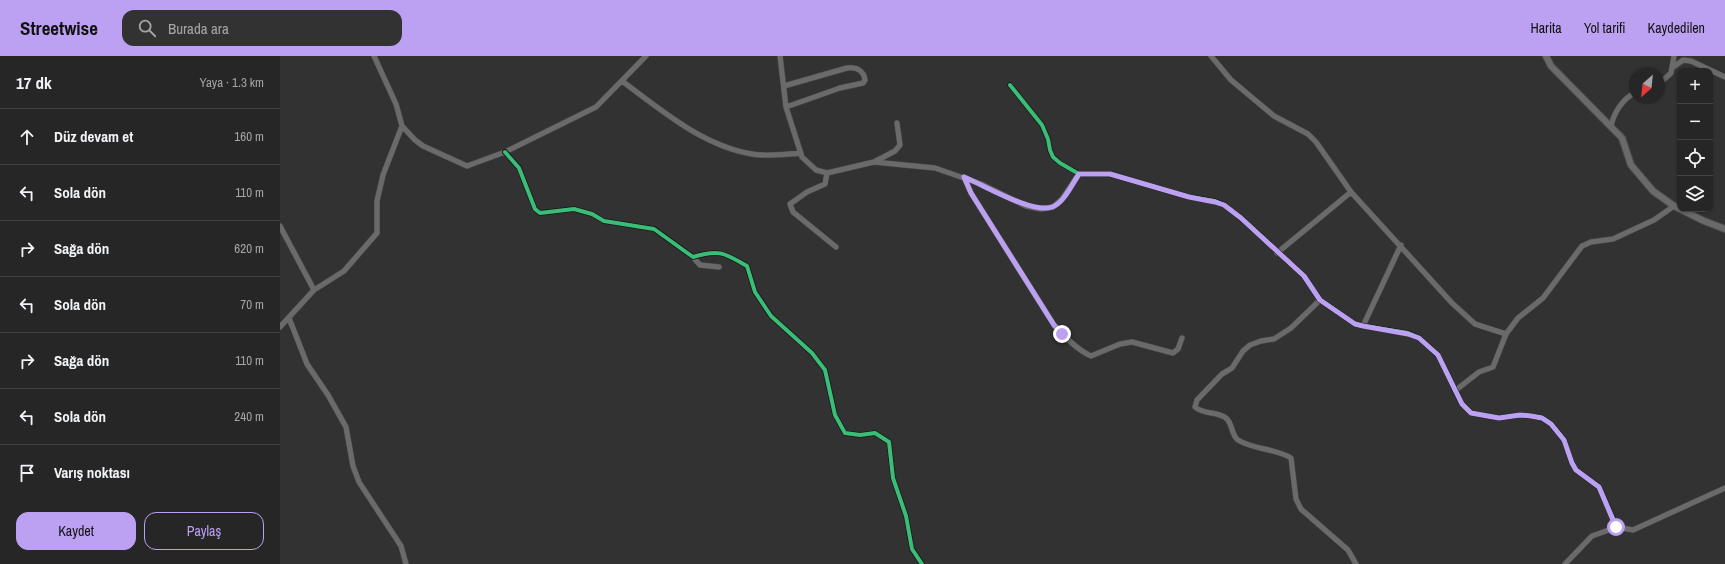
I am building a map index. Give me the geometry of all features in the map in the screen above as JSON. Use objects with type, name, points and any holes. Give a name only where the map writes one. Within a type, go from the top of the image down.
[{"type":"street","points":[[374,56],[396,104],[402,126],[423,146],[467,166],[505,152],[596,107],[646,56]]},
{"type":"street","points":[[780,56],[786,107],[802,156],[816,170],[827,173],[874,162],[894,151],[900,145],[897,123]]},
{"type":"street","points":[[1211,56],[1231,80],[1274,116],[1308,134],[1312,138],[1351,192],[1401,245],[1452,303],[1475,324],[1506,334]]},
{"type":"street","points":[[1546,56],[1551,66],[1612,126],[1622,138],[1631,165],[1653,190],[1674,206],[1704,221],[1725,229]]},
{"type":"street","points":[[1665,78],[1671,73],[1674,56]]},
{"type":"street","points":[[1672,68],[1683,60],[1691,61],[1725,77]]},
{"type":"street","points":[[784,86],[854,67],[859,70],[864,76],[865,80],[863,83],[840,88],[786,107]]},
{"type":"street","points":[[622,82],[684,126],[725,146],[751,154],[764,156],[801,152]]},
{"type":"street","points":[[1010,85],[1042,125],[1053,157],[1060,163],[1079,174],[1110,174],[1189,197],[1224,205],[1241,218],[1277,253],[1304,276],[1320,300],[1355,324],[1408,334],[1419,338],[1438,355],[1462,404],[1471,413],[1499,418],[1520,415],[1531,416],[1542,418],[1551,424],[1564,440],[1576,470],[1599,487],[1616,527]]},
{"type":"street","points":[[1612,126],[1614,115],[1619,107],[1629,97]]},
{"type":"street","points":[[280,327],[314,290],[344,272],[377,232],[377,201],[383,175],[402,126]]},
{"type":"street","points":[[505,152],[519,168],[535,209],[540,213],[574,209],[592,214],[604,221],[654,229],[693,257],[700,265],[719,267]]},
{"type":"street","points":[[874,162],[935,168],[964,177],[1026,206],[1041,209],[1053,207],[1062,199],[1079,174]]},
{"type":"street","points":[[827,173],[825,184],[807,192],[790,204],[793,212],[836,248]]},
{"type":"street","points":[[964,177],[971,193],[1054,325],[1062,334],[1085,353],[1091,356],[1120,344],[1132,342],[1173,353],[1178,349],[1182,338]]},
{"type":"street","points":[[1277,253],[1351,192]]},
{"type":"street","points":[[1456,390],[1479,372],[1493,367],[1506,334],[1518,318],[1543,298],[1582,246],[1591,242],[1613,239],[1654,220],[1674,206]]},
{"type":"street","points":[[280,226],[314,290]]},
{"type":"street","points":[[1363,326],[1401,245]]},
{"type":"street","points":[[693,257],[706,253],[725,254],[747,266],[755,292],[770,316],[812,353],[825,370],[835,415],[846,433],[860,436],[875,433],[889,442],[893,478],[906,516],[912,549],[922,564]]},
{"type":"street","points":[[1320,300],[1291,328],[1274,339],[1261,341],[1250,345],[1243,351],[1232,368],[1217,379],[1196,400],[1195,406],[1200,411],[1220,415],[1226,418],[1238,440],[1262,449],[1285,454],[1291,458],[1296,499],[1301,509],[1348,550],[1356,564]]},
{"type":"street","points":[[289,318],[307,364],[328,395],[346,427],[353,466],[359,482],[401,546],[406,564]]},
{"type":"street","points":[[1565,564],[1592,536],[1616,527],[1633,530],[1725,488]]},
{"type":"cycle path","points":[[1010,85],[1042,125],[1053,157],[1060,163],[1079,174],[1110,174],[1189,197],[1215,201],[1224,205],[1241,218],[1304,276],[1320,300],[1355,324],[1408,333],[1419,338],[1438,355],[1462,404],[1471,413],[1499,418],[1520,415],[1531,416],[1542,418],[1551,424],[1564,440],[1576,470],[1599,487],[1617,527]]},
{"type":"cycle path","points":[[505,152],[519,168],[535,209],[540,213],[574,209],[592,214],[604,221],[654,229],[693,257],[715,253],[727,255],[747,266],[755,292],[771,316],[812,353],[825,370],[835,415],[845,433],[860,435],[875,433],[889,442],[893,478],[906,516],[912,549],[922,564]]},
{"type":"route","points":[[1062,334],[1054,325],[990,224],[971,193],[964,177],[1026,206],[1041,209],[1053,207],[1062,199],[1079,174],[1110,174],[1189,197],[1224,205],[1241,218],[1263,240],[1304,276],[1320,300],[1355,324],[1408,334],[1419,338],[1438,355],[1462,404],[1471,413],[1499,418],[1520,415],[1531,416],[1542,418],[1551,424],[1567,445],[1572,463],[1576,470],[1599,487],[1616,527]]}]
